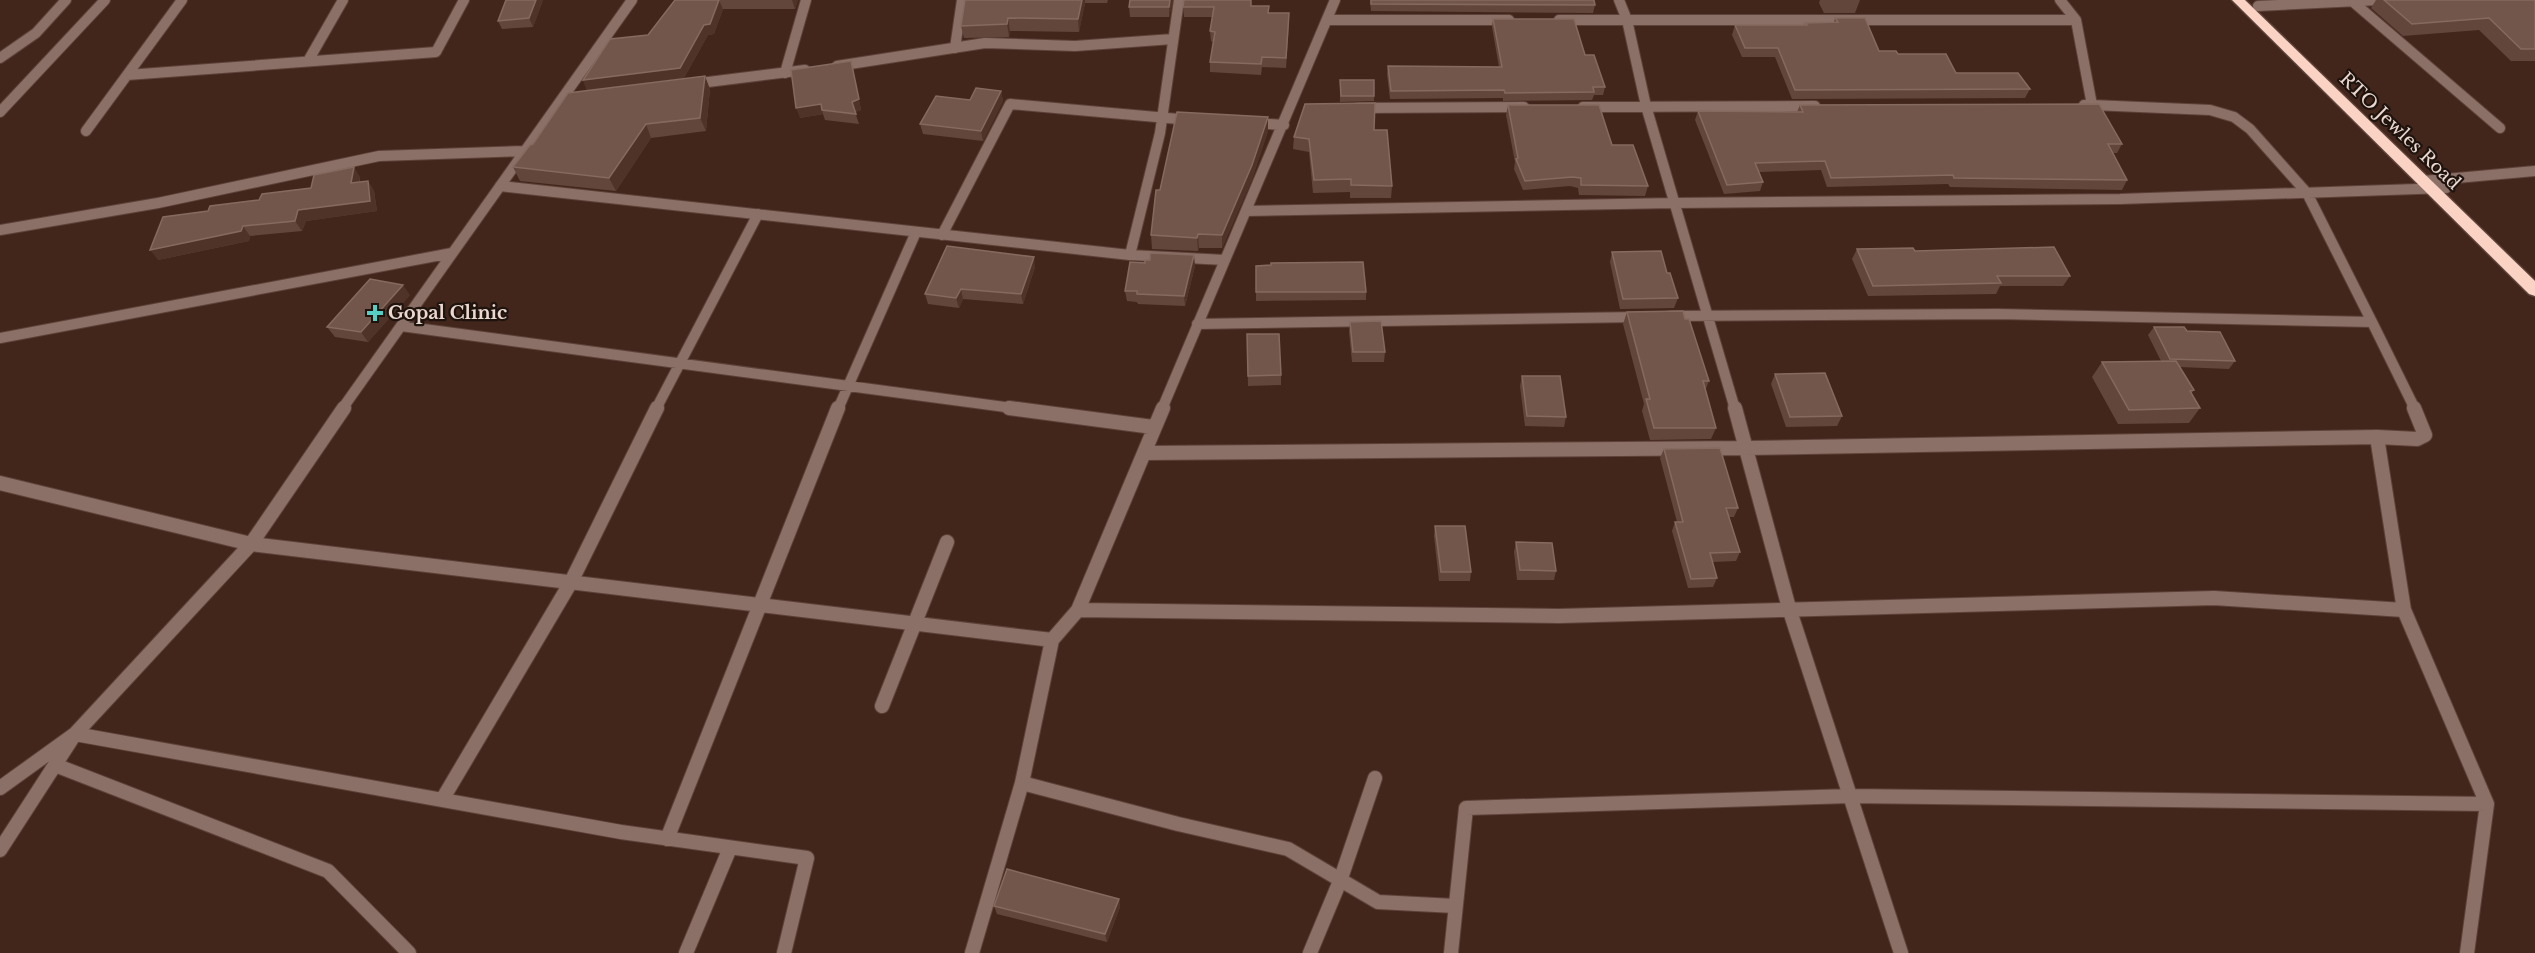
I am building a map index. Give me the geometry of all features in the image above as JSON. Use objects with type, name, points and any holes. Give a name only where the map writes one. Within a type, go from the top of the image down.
[{"type":"highway","name":"RTO Jewles Road","points":[[2238,0],[2434,184],[2535,274]]},
{"type":"highway","name":"RTO Jewles Road","points":[[2255,3],[2535,290]]},
{"type":"street","points":[[0,58],[12,52],[43,27],[66,0]]},
{"type":"street","points":[[0,112],[105,0]]},
{"type":"street","points":[[86,130],[182,0]]},
{"type":"street","points":[[308,61],[343,0]]},
{"type":"street","points":[[127,75],[436,52],[464,0]]},
{"type":"street","points":[[0,850],[75,734],[251,544],[524,151],[565,100],[632,0]]},
{"type":"street","points":[[785,73],[806,0]]},
{"type":"street","points":[[955,48],[962,0]]},
{"type":"street","points":[[1130,255],[1162,118],[1179,0]]},
{"type":"street","points":[[972,953],[1022,783],[1052,640],[1078,610],[1142,453],[1246,211],[1284,125],[1297,109],[1335,0]]},
{"type":"street","points":[[1619,0],[1627,20],[1646,106],[1746,448],[1789,608],[1901,953]]},
{"type":"street","points":[[2060,0],[2076,20],[2092,105]]},
{"type":"street","points":[[2255,3],[2379,0]]},
{"type":"street","points":[[2352,1],[2500,128]]},
{"type":"street","points":[[1327,20],[1523,20]]},
{"type":"street","points":[[1546,20],[2076,20]]},
{"type":"street","points":[[831,67],[985,43],[1075,46],[1173,39]]},
{"type":"street","points":[[678,86],[819,68]]},
{"type":"street","points":[[942,235],[1010,104],[1206,121]]},
{"type":"street","points":[[1142,453],[1746,448],[2377,437],[2417,439],[2425,435],[2422,424],[2307,193],[2250,129],[2234,117],[2210,110],[2069,105]]},
{"type":"street","points":[[1575,107],[1822,106]]},
{"type":"street","points":[[1350,108],[1539,107]]},
{"type":"street","points":[[1240,122],[1284,125]]},
{"type":"street","points":[[0,230],[158,203],[379,156],[524,151]]},
{"type":"street","points":[[1246,211],[1674,203],[2120,199],[2307,193],[2434,184],[2535,171]]},
{"type":"street","points":[[500,186],[1130,255],[1225,260]]},
{"type":"street","points":[[442,800],[571,582],[679,363],[758,214]]},
{"type":"street","points":[[667,838],[847,386],[916,232]]},
{"type":"street","points":[[0,338],[452,253]]},
{"type":"street","points":[[1197,324],[1708,315],[1997,314],[2372,322]]},
{"type":"street","points":[[401,326],[1153,427]]},
{"type":"street","points":[[2377,437],[2404,610],[2487,804],[2467,953]]},
{"type":"street","points":[[0,483],[251,544],[1052,640]]},
{"type":"street","points":[[882,706],[947,542]]},
{"type":"street","points":[[1078,610],[1559,616],[2214,598],[2404,610]]},
{"type":"street","points":[[0,788],[75,734],[442,800],[667,838],[807,858],[784,953]]},
{"type":"street","points":[[55,765],[328,871],[409,953]]},
{"type":"street","points":[[1310,953],[1340,881],[1375,778]]},
{"type":"street","points":[[1022,783],[1178,824],[1288,849],[1378,902],[1455,906]]},
{"type":"street","points":[[1450,953],[1466,808],[1850,796],[2487,804]]},
{"type":"street","points":[[686,953],[730,848]]},
{"type":"building","points":[[506,0],[536,0],[529,18],[498,21]]},
{"type":"building","points":[[675,0],[719,0],[710,24],[704,25],[680,68],[583,80],[610,39],[648,35]]},
{"type":"building","points":[[965,0],[1082,0],[1078,19],[1008,18],[1007,24],[961,26]]},
{"type":"building","points":[[1130,0],[1170,0],[1169,7],[1129,7]]},
{"type":"building","points":[[1184,0],[1251,0],[1251,6],[1269,6],[1268,13],[1289,13],[1286,58],[1262,57],[1261,64],[1210,62],[1215,32],[1210,31],[1214,7],[1183,7]]},
{"type":"building","points":[[1371,0],[1594,0],[1595,5],[1371,4]]},
{"type":"building","points":[[2384,0],[2535,0],[2535,49],[2521,49],[2489,18],[2412,24]]},
{"type":"building","points":[[1835,18],[1865,18],[1879,51],[1896,51],[1898,54],[1946,54],[1956,73],[2018,73],[2030,89],[1795,90],[1778,48],[1745,48],[1735,25],[1807,25],[1805,23],[1838,22]]},
{"type":"building","points":[[1493,19],[1574,19],[1585,55],[1594,55],[1605,87],[1593,87],[1594,92],[1391,91],[1388,66],[1502,67]]},
{"type":"building","points":[[851,61],[859,99],[852,102],[856,114],[822,110],[821,104],[796,108],[791,70]]},
{"type":"building","points":[[705,76],[700,118],[646,124],[609,178],[513,167],[533,144],[568,93]]},
{"type":"building","points":[[1340,80],[1374,80],[1374,96],[1341,96]]},
{"type":"building","points":[[976,88],[1001,91],[981,131],[920,124],[936,96],[970,100]]},
{"type":"building","points":[[1375,103],[1374,130],[1387,130],[1392,186],[1351,185],[1351,179],[1314,180],[1309,139],[1294,137],[1305,104]]},
{"type":"building","points":[[2099,104],[2122,144],[2108,144],[2127,180],[1954,178],[1953,175],[1831,178],[1825,161],[1755,163],[1763,182],[1727,185],[1698,111],[1803,112],[1800,105]]},
{"type":"building","points":[[1508,105],[1599,105],[1612,145],[1633,145],[1648,186],[1581,185],[1581,178],[1572,177],[1525,181],[1516,159],[1518,158]]},
{"type":"building","points":[[1177,112],[1268,117],[1252,165],[1222,235],[1198,234],[1197,238],[1151,235],[1156,190],[1160,190]]},
{"type":"building","points":[[354,167],[351,183],[368,181],[370,201],[298,210],[295,221],[243,226],[241,231],[150,250],[163,217],[208,211],[210,206],[259,200],[262,194],[311,188],[314,175]]},
{"type":"building","points":[[947,246],[1034,257],[1021,294],[961,289],[956,298],[925,294]]},
{"type":"building","points":[[2054,247],[2070,276],[1997,276],[2001,283],[1873,286],[1857,249],[1913,248],[1915,251]]},
{"type":"building","points":[[1661,251],[1667,273],[1670,273],[1678,298],[1623,299],[1612,252]]},
{"type":"building","points":[[1150,253],[1194,255],[1184,296],[1137,294],[1137,291],[1125,291],[1130,262],[1145,263],[1145,260],[1150,260]]},
{"type":"building","points":[[1363,262],[1366,292],[1256,292],[1256,266],[1271,265],[1271,263]]},
{"type":"building","points":[[370,279],[403,285],[361,332],[327,327]]},
{"type":"building","points":[[1683,311],[1685,319],[1689,319],[1709,381],[1703,381],[1716,428],[1654,428],[1646,399],[1650,399],[1627,312]]},
{"type":"building","points":[[1381,321],[1385,352],[1353,352],[1350,322]]},
{"type":"building","points":[[2154,327],[2184,327],[2187,331],[2220,332],[2235,361],[2170,359]]},
{"type":"building","points":[[1247,334],[1279,334],[1281,375],[1248,376]]},
{"type":"building","points":[[2176,361],[2194,390],[2190,391],[2200,408],[2129,410],[2102,362]]},
{"type":"building","points":[[1825,373],[1842,416],[1790,417],[1775,374]]},
{"type":"building","points":[[1522,376],[1560,376],[1566,417],[1527,416]]},
{"type":"building","points":[[1720,448],[1738,508],[1726,508],[1740,552],[1710,553],[1717,578],[1691,579],[1675,522],[1683,522],[1664,449]]},
{"type":"building","points":[[1435,526],[1465,526],[1471,572],[1441,572]]},
{"type":"building","points":[[1516,542],[1552,543],[1556,571],[1520,570]]},
{"type":"building","points":[[1007,869],[1119,899],[1105,934],[994,906]]},
{"type":"place","name":"Gopal Clinic","points":[[375,313]]}]
